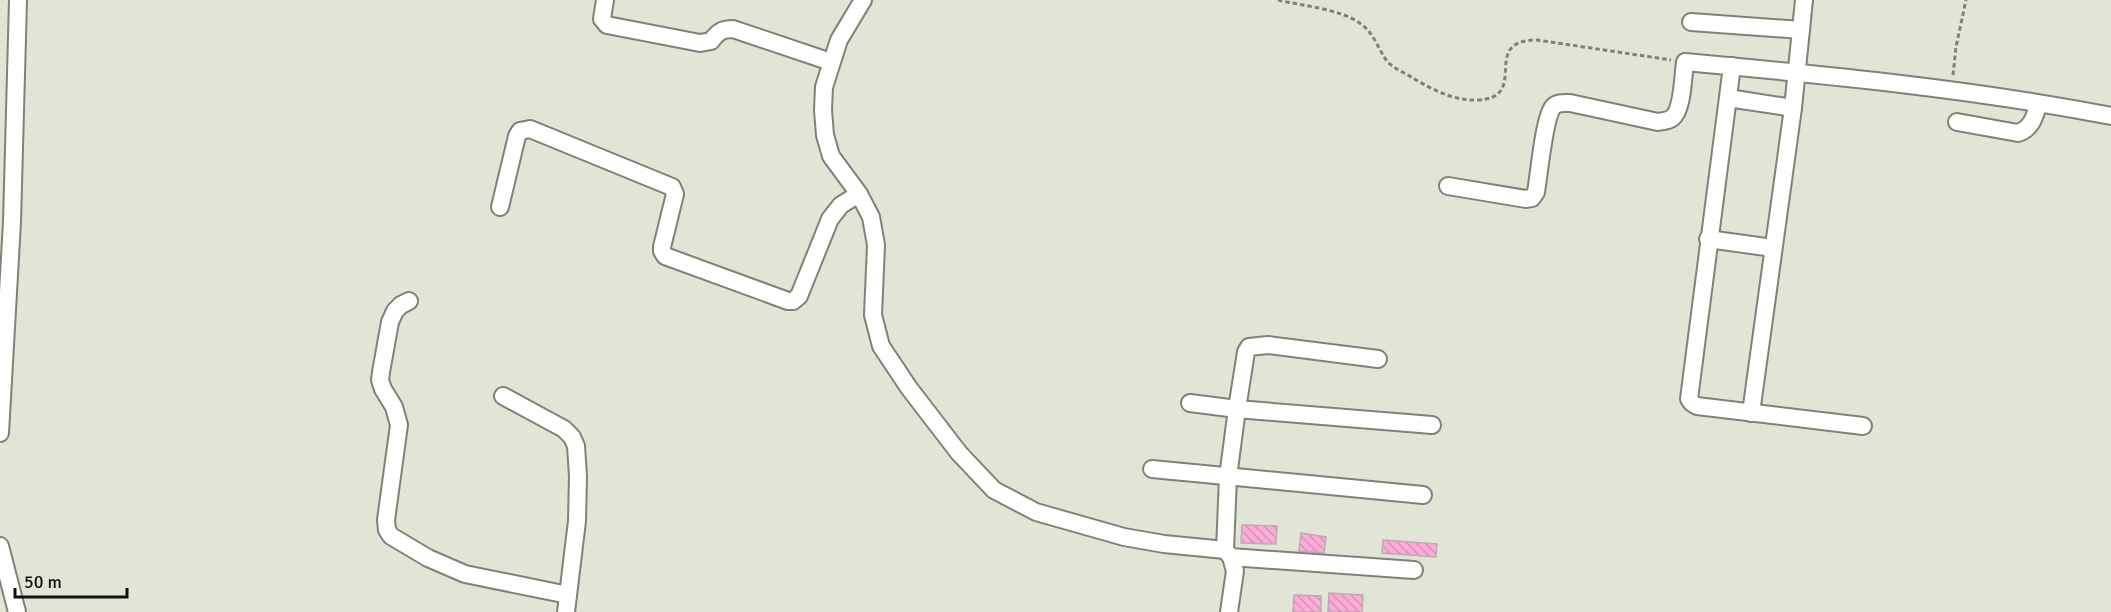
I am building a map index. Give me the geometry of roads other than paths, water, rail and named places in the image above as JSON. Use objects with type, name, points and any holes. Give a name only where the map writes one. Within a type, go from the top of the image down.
[{"type":"street","points":[[0,424],[6,221],[18,0]]},
{"type":"street","points":[[606,0],[602,19],[607,25],[700,43],[711,41],[718,32],[725,29],[733,29],[831,62]]},
{"type":"street","points":[[862,0],[839,40],[824,87],[825,135],[831,156],[859,195],[871,217],[876,246],[873,315],[881,346],[909,388],[959,453],[994,489],[1036,512],[1124,537],[1228,554],[1414,570]]},
{"type":"street","points":[[1751,413],[1793,108],[1804,0]]},
{"type":"street","points":[[1691,22],[1801,30]]},
{"type":"street","points":[[1448,186],[1526,199],[1532,198],[1536,192],[1547,124],[1552,108],[1558,104],[1570,103],[1658,122],[1670,120],[1680,106],[1685,62],[1796,72],[2111,116]]},
{"type":"street","points":[[1732,66],[1689,399],[1697,406],[1863,426]]},
{"type":"street","points":[[1728,98],[1793,108]]},
{"type":"street","points":[[1957,122],[2018,133],[2027,130],[2038,104]]},
{"type":"street","points":[[500,207],[518,136],[520,131],[530,129],[672,187],[675,190],[675,200],[662,251],[665,256],[793,301],[799,296],[830,219],[841,205],[859,195]]},
{"type":"street","points":[[1708,239],[1773,248]]},
{"type":"street","points":[[409,301],[395,311],[390,322],[380,380],[394,407],[399,425],[388,500],[387,530],[391,536],[409,547],[457,571],[568,595]]},
{"type":"street","points":[[1229,612],[1235,571],[1228,554],[1228,477],[1246,352],[1249,347],[1268,345],[1378,359]]},
{"type":"street","points":[[503,396],[564,429],[572,437],[576,446],[577,520],[566,612]]},
{"type":"street","points":[[1190,403],[1432,425]]},
{"type":"street","points":[[1152,469],[1423,495]]},
{"type":"street","points":[[0,546],[17,612]]}]
